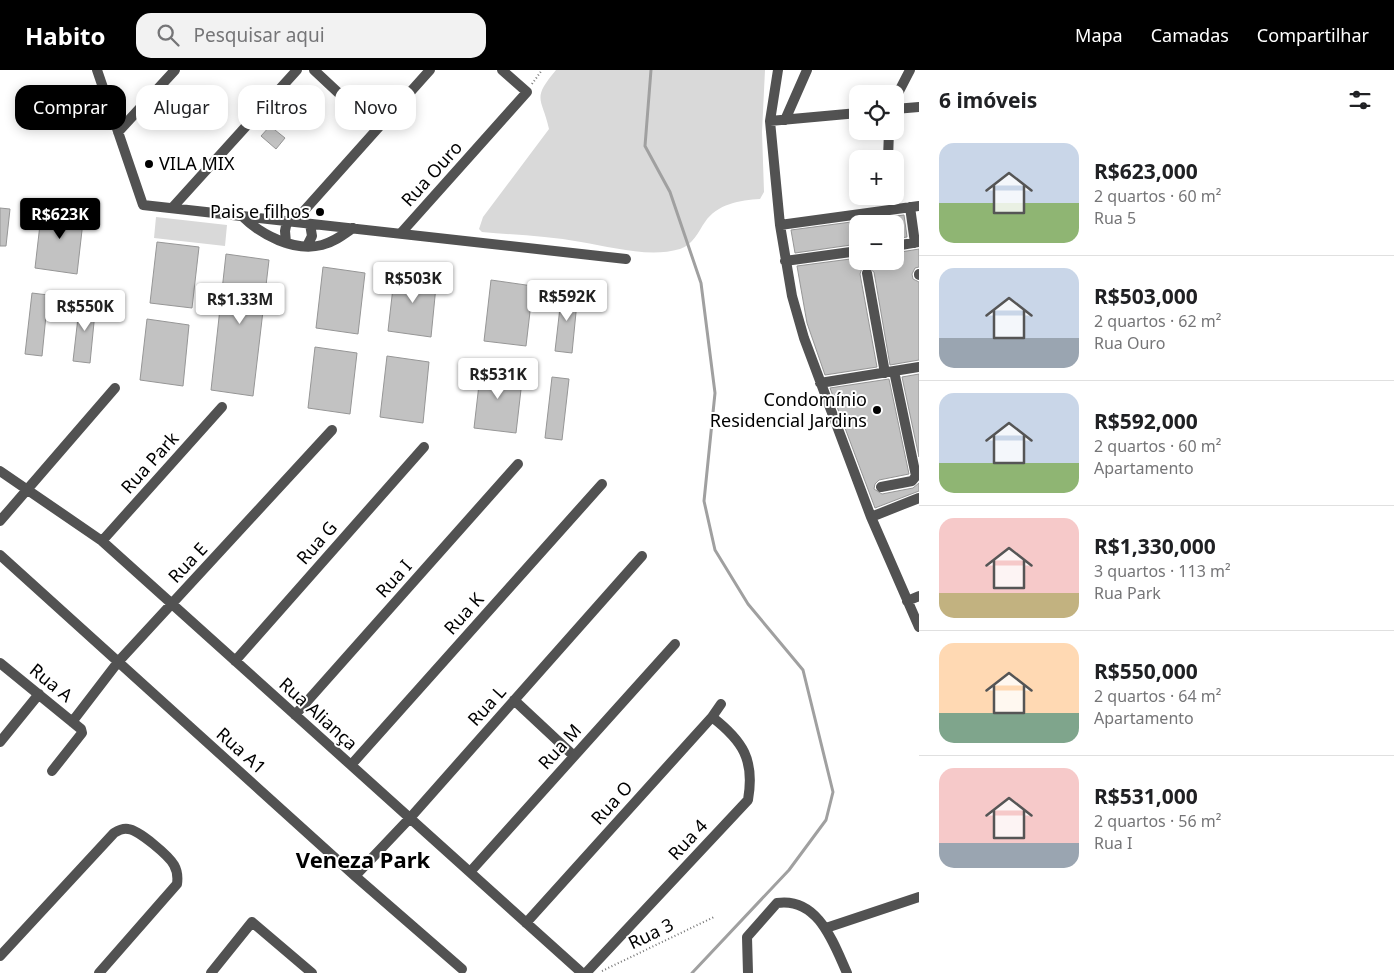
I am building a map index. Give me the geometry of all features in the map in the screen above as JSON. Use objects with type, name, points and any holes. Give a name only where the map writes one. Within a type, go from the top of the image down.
[{"type":"street","points":[[97,70],[143,205],[626,259]]},
{"type":"street","points":[[118,132],[175,70]]},
{"type":"street","points":[[172,208],[297,70]]},
{"type":"street","points":[[314,70],[335,90]]},
{"type":"street","points":[[416,86],[430,70]]},
{"type":"street","points":[[502,70],[527,92]]},
{"type":"street","points":[[778,70],[770,121],[780,225],[785,261],[804,338],[870,517],[919,626]]},
{"type":"street","points":[[785,120],[807,70]]},
{"type":"street","points":[[902,85],[910,70]]},
{"type":"street","name":"Rua Ouro","points":[[401,233],[527,92]]},
{"type":"street","points":[[904,108],[919,107]]},
{"type":"street","points":[[770,121],[849,114]]},
{"type":"street","points":[[286,243],[285,231],[291,221],[376,130]]},
{"type":"street","points":[[780,225],[914,207],[917,243],[904,245]]},
{"type":"street","points":[[242,216],[262,233],[286,243],[308,246],[322,245],[353,228]]},
{"type":"street","points":[[308,246],[312,236],[310,224]]},
{"type":"street","points":[[785,261],[849,252]]},
{"type":"street","points":[[867,273],[890,372],[916,464],[916,476],[912,481],[881,488]]},
{"type":"street","points":[[820,383],[919,367]]},
{"type":"street","points":[[0,521],[115,388]]},
{"type":"street","name":"Rua Park","points":[[102,541],[222,407]]},
{"type":"street","name":"Rua E","points":[[72,722],[118,662],[332,430]]},
{"type":"street","name":"Rua G","points":[[235,661],[424,447]]},
{"type":"street","name":"Rua I","points":[[295,714],[518,464]]},
{"type":"street","name":"Rua Aliança","points":[[0,470],[102,541],[582,973]]},
{"type":"street","name":"Rua K","points":[[351,765],[602,484]]},
{"type":"street","points":[[870,517],[919,498]]},
{"type":"street","name":"Rua A1","points":[[0,555],[355,876],[462,970]]},
{"type":"street","name":"Rua L","points":[[355,876],[410,818],[642,556]]},
{"type":"street","points":[[907,602],[919,596]]},
{"type":"street","name":"Rua M","points":[[470,872],[675,644]]},
{"type":"street","name":"Rua A","points":[[0,663],[82,729],[82,733],[52,771]]},
{"type":"street","points":[[0,742],[39,694]]},
{"type":"street","points":[[514,700],[574,756]]},
{"type":"street","name":"Rua O","points":[[526,922],[712,717],[721,704]]},
{"type":"street","name":"Rua 4","points":[[586,973],[748,800],[752,777],[747,762],[736,738],[712,717]]},
{"type":"street","points":[[0,956],[114,834],[120,830],[131,829],[139,833],[173,863],[177,872],[177,884],[99,973]]},
{"type":"street","points":[[826,928],[919,897]]},
{"type":"street","points":[[748,973],[747,937],[760,919],[777,903],[790,901],[801,904],[826,928],[847,973]]},
{"type":"street","points":[[211,973],[252,922],[312,973]]},
{"type":"path","points":[[527,92],[542,70]]},
{"type":"path","name":"Rua 3","points":[[598,973],[714,917]]},
{"type":"shaded area","points":[[556,70],[765,70],[762,132],[764,192],[760,199],[745,200],[722,207],[710,216],[695,238],[685,247],[668,251],[631,251],[556,238],[482,232],[479,229],[483,217],[549,129],[541,93],[543,87]]},
{"type":"shaded area","points":[[156,217],[227,225],[225,246],[154,238]]},
{"type":"building","points":[[266,130],[275,130],[285,138],[276,149],[261,136]]},
{"type":"building","points":[[42,207],[84,213],[77,274],[35,268]]},
{"type":"building","points":[[0,208],[10,209],[6,246],[0,246]]},
{"type":"building","points":[[904,215],[907,237],[904,238]]},
{"type":"building","points":[[849,222],[849,245],[795,253],[791,230]]},
{"type":"building","points":[[157,242],[199,247],[192,308],[150,303]]},
{"type":"building","points":[[919,249],[919,267],[915,268],[912,274],[913,279],[919,282],[919,360],[890,365],[874,272],[871,270],[904,270],[904,252]]},
{"type":"building","points":[[226,254],[269,260],[253,396],[211,390]]},
{"type":"building","points":[[849,259],[849,270],[861,270],[860,274],[877,367],[825,375],[807,323],[797,266]]},
{"type":"building","points":[[323,267],[365,273],[358,334],[316,328]]},
{"type":"building","points":[[395,270],[437,276],[431,337],[388,331]]},
{"type":"building","points":[[491,280],[533,286],[526,346],[484,341]]},
{"type":"building","points":[[562,290],[578,292],[572,353],[555,351]]},
{"type":"building","points":[[32,293],[48,295],[42,356],[25,354]]},
{"type":"building","points":[[80,300],[96,302],[90,363],[73,361]]},
{"type":"building","points":[[147,319],[189,325],[183,386],[140,380]]},
{"type":"building","points":[[315,347],[357,353],[350,414],[308,408]]},
{"type":"building","points":[[387,356],[429,362],[423,423],[380,417]]},
{"type":"building","points":[[481,367],[523,372],[516,433],[474,428]]},
{"type":"building","points":[[919,374],[919,457],[902,377]]},
{"type":"building","points":[[552,377],[569,379],[562,440],[545,438]]},
{"type":"building","points":[[889,379],[909,474],[879,480],[875,484],[874,489],[882,494],[913,488],[919,483],[919,491],[875,508],[830,388]]},
{"type":"waterway","points":[[651,70],[645,146],[670,192],[701,283],[715,393],[704,501],[715,550],[748,604],[803,670],[833,792],[826,820],[789,870],[692,973]]},
{"type":"place","name":"VILA MIX","points":[[149,164]]},
{"type":"place","name":"Pais e filhos","points":[[320,212]]},
{"type":"place","name":"Condomínio Residencial Jardins","points":[[877,410]]},
{"type":"district","name":"Veneza Park","points":[[363,860]]}]
